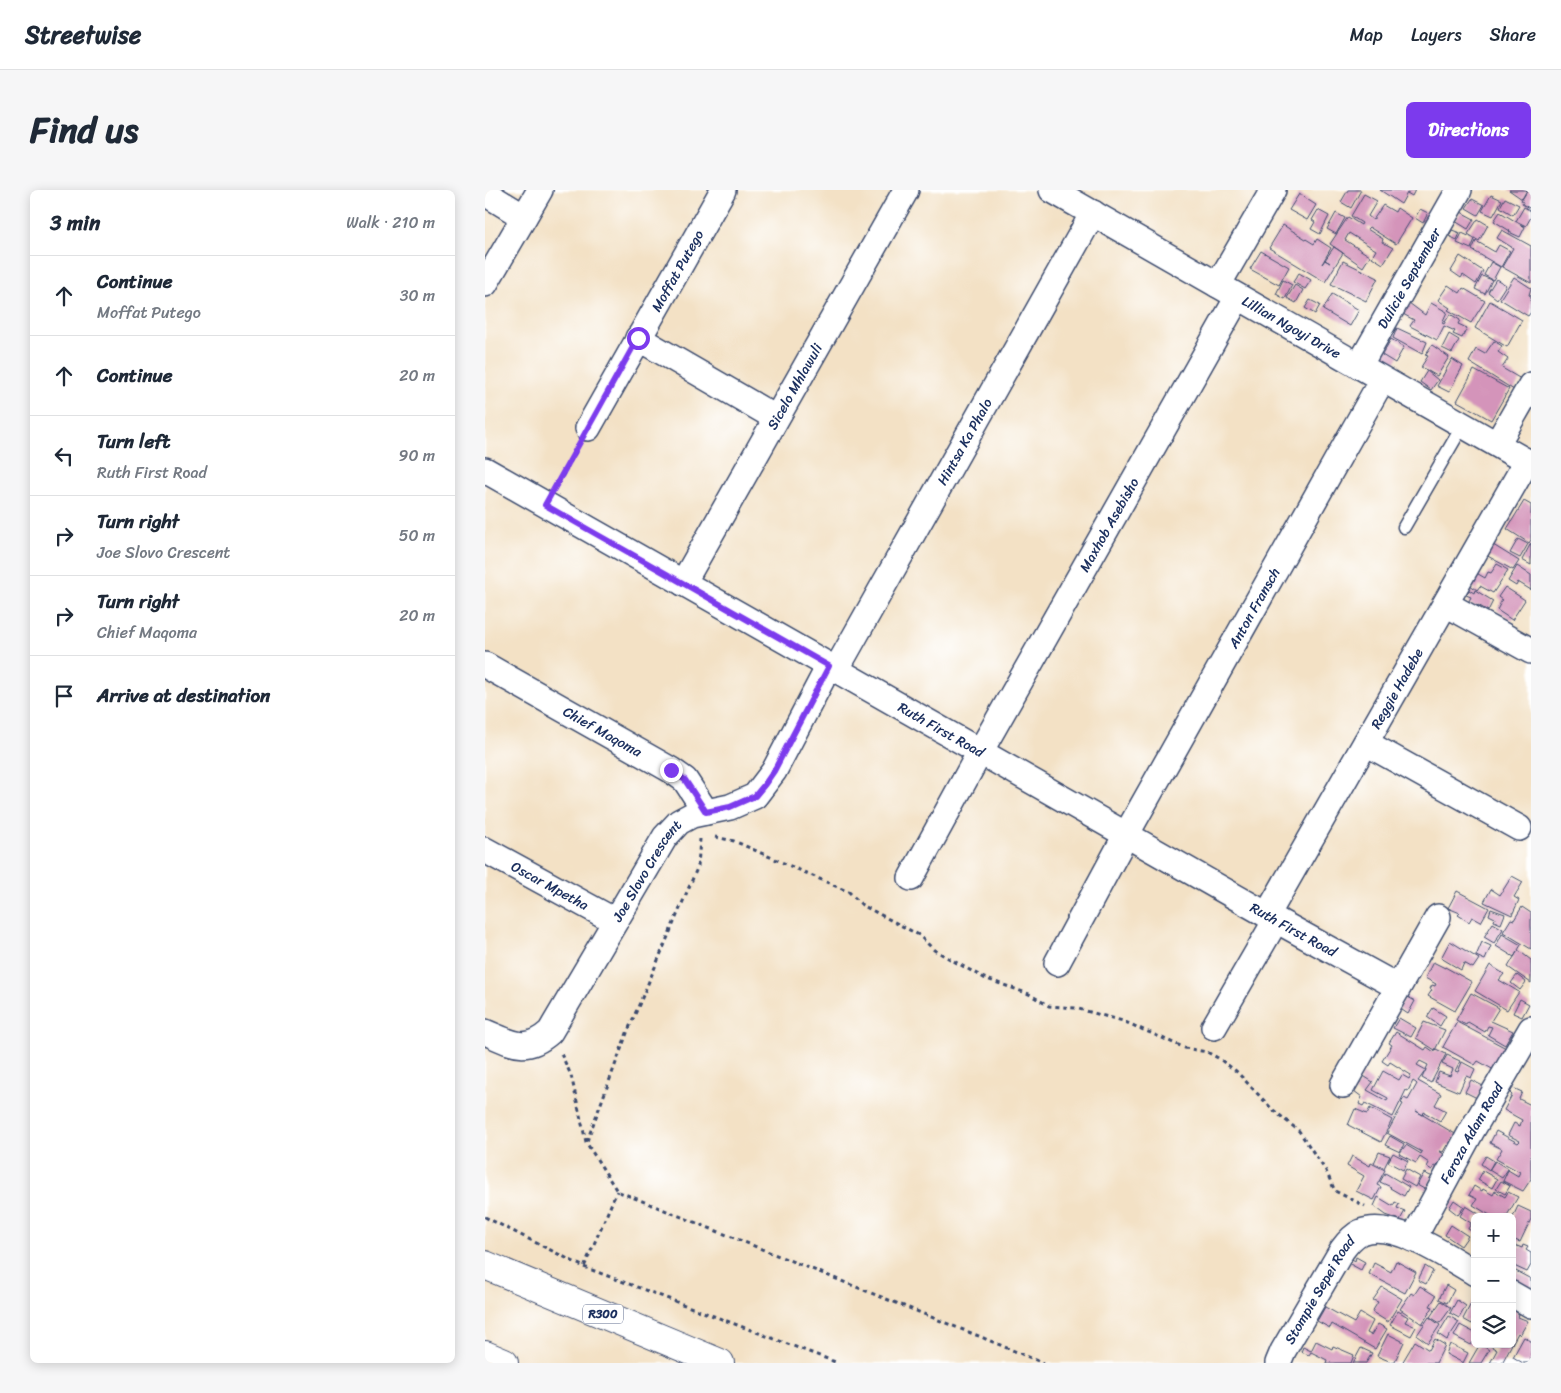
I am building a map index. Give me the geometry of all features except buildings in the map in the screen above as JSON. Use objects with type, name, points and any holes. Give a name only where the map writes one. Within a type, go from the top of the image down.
[{"type":"highway","name":"R300","points":[[485,1265],[720,1363]]},
{"type":"highway","points":[[485,1355],[504,1363]]},
{"type":"street","points":[[485,284],[540,190]]},
{"type":"street","name":"Moffat Putego","points":[[588,428],[723,190]]},
{"type":"street","name":"Sicelo Mhlawuli","points":[[683,583],[906,190]]},
{"type":"street","name":"Lillian Ngoyi Drive","points":[[1052,190],[1088,203],[1228,291],[1529,462]]},
{"type":"street","name":"Maxhob Asebisho","points":[[911,878],[1228,291],[1273,190]]},
{"type":"street","name":"Dulicie September","points":[[1359,366],[1459,190]]},
{"type":"street","points":[[485,193],[524,217]]},
{"type":"street","name":"Hintsa Ka Phalo","points":[[832,668],[1088,203]]},
{"type":"street","points":[[638,338],[776,418]]},
{"type":"street","name":"Anton Fransch","points":[[1057,963],[1126,835],[1382,380]]},
{"type":"street","points":[[1497,444],[1531,384]]},
{"type":"street","name":"Reggie Hadebe","points":[[1214,1027],[1271,917],[1366,743],[1529,462]]},
{"type":"street","name":"Ruth First Road","points":[[488,479],[545,505],[1271,917],[1398,987]]},
{"type":"street","points":[[1446,604],[1531,651]]},
{"type":"street","name":"Chief Maqoma","points":[[485,665],[671,770],[685,780],[699,820]]},
{"type":"street","name":"Joe Slovo Crescent","points":[[485,1032],[512,1043],[528,1045],[539,1042],[550,1032],[665,837],[679,822],[699,820],[755,796],[774,771],[832,668]]},
{"type":"street","points":[[1366,743],[1519,828]]},
{"type":"street","name":"Oscar Mpetha","points":[[485,850],[615,921]]},
{"type":"street","points":[[1343,1086],[1438,917]]},
{"type":"street","name":"Feroza Adam Road","points":[[1413,1239],[1471,1132],[1531,1029]]},
{"type":"street","points":[[1371,1220],[1387,1231],[1413,1239],[1471,1270]]},
{"type":"street","name":"Stompie Sepei Road","points":[[1278,1363],[1283,1351],[1342,1250],[1371,1220]]},
{"type":"street","points":[[1516,1296],[1531,1305]]},
{"type":"lane","points":[[1404,527],[1463,425]]},
{"type":"path","points":[[545,505],[588,428]]},
{"type":"path","points":[[586,1142],[627,1033],[699,866],[699,820]]},
{"type":"path","points":[[699,820],[734,841],[849,892],[863,905],[919,935],[933,950],[984,978],[1029,994],[1049,1006],[1075,1008],[1123,1021],[1185,1048],[1207,1052],[1218,1058],[1236,1071],[1272,1109],[1299,1131],[1326,1171],[1335,1191],[1371,1220]]},
{"type":"path","points":[[550,1032],[571,1075],[586,1142],[617,1191],[1043,1363]]},
{"type":"path","points":[[584,1267],[617,1191]]},
{"type":"path","points":[[485,1217],[584,1267],[837,1363]]},
{"type":"route","points":[[638,338],[545,505],[829,666],[774,771],[755,796],[730,807],[706,812],[685,780],[671,770]]}]
